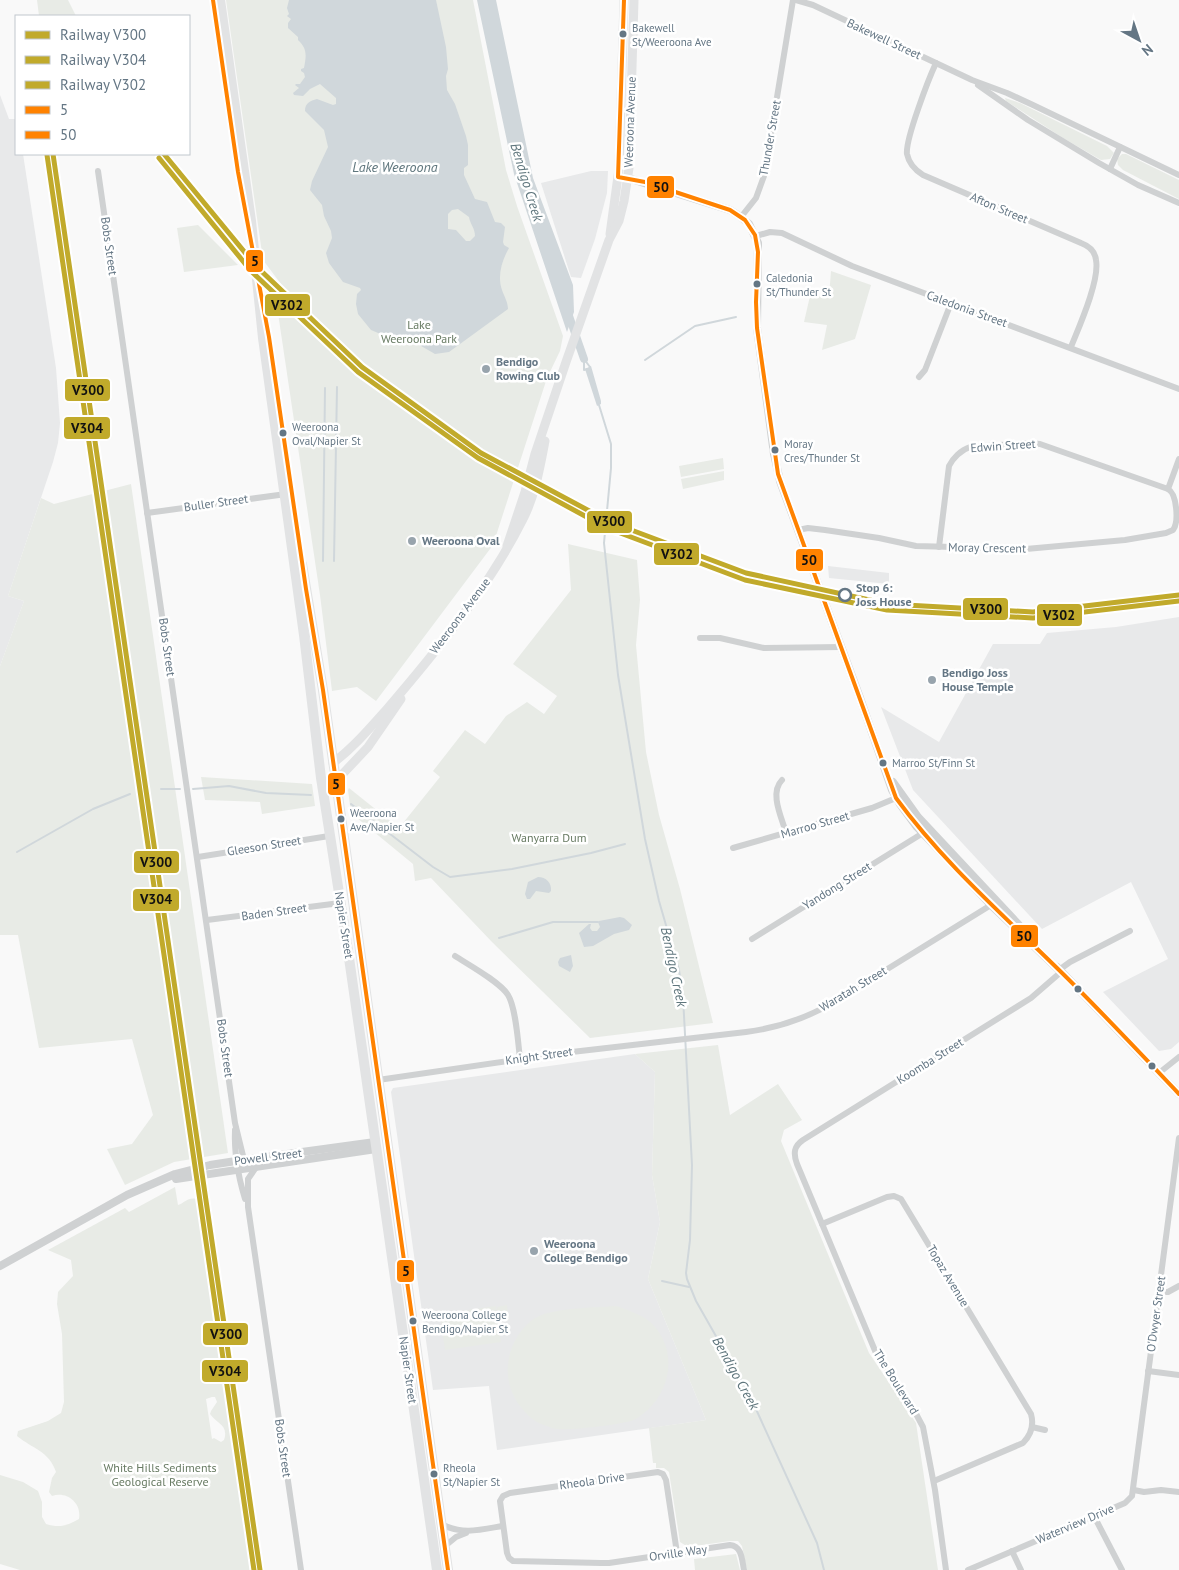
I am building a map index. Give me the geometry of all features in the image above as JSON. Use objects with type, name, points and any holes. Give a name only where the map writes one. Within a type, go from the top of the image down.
[{"type":"highway","name":"Napier Street","points":[[213,0],[219,19],[289,494],[336,781],[448,1570]]},
{"type":"highway","name":"Napier Street","points":[[219,19],[220,0]]},
{"type":"highway","name":"Napier Street","points":[[289,494],[329,836],[349,960],[437,1570]]},
{"type":"highway","points":[[329,836],[327,774],[328,768],[333,763]]},
{"type":"highway","points":[[349,960],[360,955]]},
{"type":"highway","name":"Powell Street","points":[[376,1146],[387,1144]]},
{"type":"highway","points":[[432,1534],[437,1530],[434,1509],[434,1477]]},
{"type":"main road","name":"Weeroona Avenue","points":[[623,178],[624,0]]},
{"type":"main road","name":"Weeroona Avenue","points":[[333,763],[362,738],[410,684],[481,589],[507,546],[535,454],[609,240],[623,178],[634,0]]},
{"type":"main road","name":"Weeroona Avenue","points":[[336,781],[368,747],[392,715],[410,684]]},
{"type":"street","name":"Bakewell Street","points":[[794,0],[814,5],[972,80],[1007,93],[1179,175]]},
{"type":"street","name":"Thunder Street","points":[[741,216],[756,198],[764,176],[794,0]]},
{"type":"street","name":"Afton Street","points":[[936,63],[908,143],[909,159],[916,171],[923,175],[1082,243],[1091,249],[1096,259],[1096,272],[1088,303],[1071,347]]},
{"type":"street","name":"Bakewell Street","points":[[972,80],[1028,120],[1110,169],[1138,185],[1179,203]]},
{"type":"street","points":[[1110,169],[1120,147]]},
{"type":"street","name":"Bobs Street","points":[[98,171],[236,1123],[234,1146],[241,1164],[248,1207],[301,1570]]},
{"type":"street","points":[[623,178],[726,208],[741,216],[749,224],[756,236],[758,252],[756,319],[774,454],[780,481],[885,767],[898,796],[926,831],[1179,1094]]},
{"type":"street","name":"Caledonia Street","points":[[756,236],[770,232],[782,233],[852,266],[1179,389]]},
{"type":"street","points":[[919,377],[927,366],[952,303]]},
{"type":"street","name":"Edwin Street","points":[[939,547],[949,466],[958,455],[970,447],[1040,444],[1168,489]]},
{"type":"street","points":[[1168,489],[1179,459]]},
{"type":"street","name":"Moray Crescent","points":[[798,530],[806,528],[825,530],[879,538],[908,545],[939,547],[1026,549],[1072,546],[1141,538],[1177,530],[1174,495],[1168,489]]},
{"type":"street","name":"Buller Street","points":[[147,513],[289,494]]},
{"type":"street","points":[[700,638],[720,638],[764,648],[841,647]]},
{"type":"street","points":[[782,780],[777,786],[776,794],[786,833]]},
{"type":"street","name":"Marroo Street","points":[[733,848],[872,808],[898,796]]},
{"type":"street","name":"Yandong Street","points":[[752,939],[926,831]]},
{"type":"street","name":"Gleeson Street","points":[[198,857],[329,836]]},
{"type":"street","name":"Waratah Street","points":[[701,1036],[765,1029],[786,1024],[816,1012],[994,902]]},
{"type":"street","name":"Baden Street","points":[[207,920],[340,903]]},
{"type":"street","name":"Koomba Street","points":[[796,1146],[1032,998],[1046,988],[1070,962],[1130,931]]},
{"type":"street","points":[[455,956],[499,985],[509,996],[520,1059]]},
{"type":"street","name":"Knight Street","points":[[378,1080],[520,1059],[701,1036]]},
{"type":"street","points":[[1159,1073],[1179,1057]]},
{"type":"street","name":"O'Dwyer Street","points":[[1134,1490],[1179,1138]]},
{"type":"street","name":"Powell Street","points":[[241,1164],[257,1166],[376,1146]]},
{"type":"street","name":"Powell Street","points":[[0,1266],[122,1197],[183,1172],[376,1146]]},
{"type":"street","name":"The Boulevard","points":[[796,1146],[795,1160],[876,1353],[920,1421],[925,1434],[934,1481],[946,1570]]},
{"type":"street","name":"Bobs Street","points":[[248,1207],[248,1179],[257,1166]]},
{"type":"street","name":"Topaz Avenue","points":[[822,1224],[887,1197],[894,1196],[900,1199],[1029,1410],[1032,1418],[1032,1427]]},
{"type":"street","points":[[1160,1292],[1168,1292],[1179,1286]]},
{"type":"street","points":[[1148,1372],[1179,1375]]},
{"type":"street","points":[[934,1481],[1019,1445],[1026,1439],[1032,1427],[1045,1430]]},
{"type":"street","name":"Rheola Drive","points":[[502,1526],[500,1501],[506,1494],[658,1472],[663,1474],[666,1480],[677,1553]]},
{"type":"street","points":[[1134,1490],[1144,1492],[1161,1490],[1179,1492]]},
{"type":"street","name":"Waterview Drive","points":[[968,1570],[1127,1502],[1134,1490]]},
{"type":"street","points":[[1094,1516],[1122,1570]]},
{"type":"street","points":[[441,1524],[458,1531],[472,1531],[502,1526]]},
{"type":"street","name":"Orville Way","points":[[502,1526],[508,1556],[511,1560],[517,1562],[601,1563],[734,1546],[740,1551],[744,1570]]},
{"type":"street","points":[[444,1546],[456,1537],[472,1531]]},
{"type":"street","points":[[1012,1551],[1021,1570]]},
{"type":"shaded area","points":[[0,95],[9,119],[15,119],[15,155],[23,155],[56,368],[60,423],[58,443],[53,462],[8,596],[24,601],[0,666]]},
{"type":"shaded area","points":[[591,171],[608,171],[607,193],[595,239],[581,278],[571,277],[541,183]]},
{"type":"shaded area","points":[[828,566],[889,573],[889,584],[829,578]]},
{"type":"shaded area","points":[[1179,617],[1179,1042],[1171,1049],[1159,1051],[1103,992],[1168,959],[1131,882],[1042,929],[913,790],[881,707],[939,742],[993,644],[1040,644],[1047,633],[1116,627]]},
{"type":"shaded area","name":"Weeroona College Bendigo","points":[[635,1054],[655,1072],[652,1175],[660,1222],[648,1279],[706,1420],[497,1450],[489,1386],[433,1390],[391,1092],[393,1088]]},
{"type":"green space","points":[[37,0],[68,0],[76,15],[39,15]]},
{"type":"green space","name":"Lake Weeroona Park","points":[[226,0],[473,0],[506,170],[563,336],[560,351],[547,378],[493,545],[376,701],[357,687],[332,691],[320,595],[275,293],[272,291],[281,284],[263,260]]},
{"type":"green space","points":[[1005,98],[1020,103],[1107,146],[1114,153],[1110,159],[1101,160],[1063,138],[1006,101]]},
{"type":"green space","points":[[1122,154],[1126,154],[1179,180],[1179,199],[1123,170],[1118,165],[1117,159]]},
{"type":"green space","points":[[198,225],[238,265],[184,272],[177,228]]},
{"type":"green space","points":[[831,271],[871,285],[855,339],[822,350],[827,325],[804,322],[810,296],[829,297]]},
{"type":"green space","points":[[723,458],[724,469],[681,477],[679,466]]},
{"type":"green space","points":[[724,471],[724,480],[683,489],[681,479]]},
{"type":"green space","points":[[131,484],[228,1153],[174,1162],[125,1185],[107,1149],[132,1144],[153,1115],[132,1039],[39,1048],[18,935],[0,935],[0,666],[24,601],[8,596],[41,498],[54,504]]},
{"type":"green space","name":"Wanyarra Dum","points":[[568,544],[637,560],[640,600],[636,645],[646,752],[659,815],[680,889],[713,1023],[590,1038],[492,942],[431,878],[415,881],[413,864],[351,813],[349,788],[399,828],[440,777],[433,771],[465,730],[485,744],[506,716],[527,702],[544,714],[557,696],[513,664],[571,590]]},
{"type":"green space","points":[[201,777],[312,784],[315,806],[262,814],[260,802],[205,800]]},
{"type":"green space","points":[[718,1045],[730,1115],[778,1084],[802,1120],[784,1130],[781,1141],[869,1353],[916,1423],[938,1570],[747,1570],[742,1546],[738,1541],[688,1547],[680,1542],[669,1472],[664,1468],[656,1468],[656,1463],[653,1463],[649,1428],[706,1420],[648,1279],[660,1222],[652,1175],[655,1072],[635,1054]]},
{"type":"green space","name":"White Hills Sediments Geological Reserve","points":[[175,1187],[178,1205],[191,1199],[196,1199],[199,1203],[252,1570],[20,1570],[0,1564],[0,1475],[23,1482],[38,1491],[42,1502],[42,1517],[46,1524],[63,1526],[79,1519],[76,1503],[63,1495],[52,1496],[49,1492],[52,1478],[56,1472],[49,1459],[17,1436],[18,1431],[48,1421],[61,1413],[64,1402],[62,1334],[57,1304],[58,1292],[73,1276],[71,1260],[48,1250],[125,1208],[129,1212]],"holes":[[[215,1397],[217,1402],[210,1414],[224,1428],[224,1440],[221,1442],[214,1438],[212,1439],[206,1399]]]},
{"type":"green space","points":[[507,1305],[509,1320],[498,1322],[501,1342],[445,1350],[440,1314],[496,1306],[498,1318],[497,1307]]},
{"type":"green space","points":[[616,1306],[647,1319],[663,1339],[667,1351],[667,1377],[663,1389],[656,1400],[647,1411],[636,1419],[611,1425],[558,1429],[540,1424],[534,1420],[522,1409],[514,1396],[508,1373],[511,1351],[522,1330],[538,1316],[548,1313],[571,1309]]},
{"type":"green space","points":[[736,1554],[740,1570],[695,1570],[694,1559]]},
{"type":"water","name":"Lake Weeroona","points":[[289,0],[436,0],[446,47],[447,90],[455,104],[468,145],[468,165],[464,168],[464,175],[475,199],[487,202],[495,222],[501,223],[505,227],[503,242],[509,248],[502,263],[500,274],[502,290],[508,309],[449,352],[435,354],[409,339],[383,335],[371,330],[358,314],[356,304],[360,288],[343,282],[329,263],[326,253],[332,238],[331,231],[324,216],[322,205],[310,190],[312,181],[328,147],[324,130],[305,111],[305,108],[308,103],[317,99],[333,105],[336,104],[336,98],[320,84],[310,89],[303,96],[294,95],[293,93],[299,88],[295,85],[300,84],[305,77],[301,69],[304,68],[306,53],[298,37],[288,28],[288,23],[291,19],[287,16],[289,14],[287,8]],"holes":[[[458,209],[469,217],[475,236],[470,241],[466,241],[456,230],[448,229],[448,214],[452,210]]]},
{"type":"water","points":[[477,0],[496,0],[533,178],[573,285],[574,312],[567,332],[514,174]]},
{"type":"water","points":[[591,366],[601,401],[601,404],[597,406],[585,369]]},
{"type":"water","points":[[538,877],[548,881],[551,885],[551,891],[549,893],[536,891],[530,899],[527,899],[525,894],[528,882]]},
{"type":"water","points":[[620,917],[632,925],[629,930],[614,934],[593,946],[584,947],[579,933],[589,924],[591,924],[590,928],[592,931],[597,931],[600,927],[599,921]]},
{"type":"water","points":[[571,955],[573,966],[570,972],[559,966],[558,962],[560,958]]},
{"type":"waterway","name":"Bendigo Creek","points":[[568,313],[584,359]]},
{"type":"waterway","points":[[645,360],[695,326],[736,317]]},
{"type":"waterway","name":"Bendigo Creek","points":[[584,359],[590,367]]},
{"type":"waterway","name":"Bendigo Creek","points":[[584,360],[584,370],[587,369]]},
{"type":"waterway","points":[[334,561],[337,387]]},
{"type":"waterway","points":[[323,561],[325,388]]},
{"type":"waterway","name":"Bendigo Creek","points":[[599,405],[611,444],[611,468],[604,543],[618,675],[645,839],[659,901],[679,970],[683,997],[692,1165],[687,1279],[696,1301],[750,1396],[817,1543],[824,1570]]},
{"type":"waterway","points":[[193,789],[229,786],[266,793],[311,795]]},
{"type":"waterway","points":[[161,789],[180,789]]},
{"type":"waterway","points":[[17,852],[93,809],[130,794]]},
{"type":"waterway","points":[[351,804],[433,867],[450,877],[512,869],[625,844]]},
{"type":"waterway","points":[[499,938],[553,922],[598,922]]},
{"type":"waterway","points":[[662,1281],[689,1287]]},
{"type":"rail line","name":"V304","points":[[47,155],[254,1570]]},
{"type":"rail line","name":"V300","points":[[53,155],[260,1570]]},
{"type":"rail line","name":"V300","points":[[165,155],[256,266],[362,367],[481,453],[610,522],[746,573],[888,604],[1033,612],[1179,595]]},
{"type":"rail line","name":"V302","points":[[159,158],[251,271],[358,372],[478,458],[607,528],[745,580],[887,610],[1033,618],[1179,601]]},
{"type":"transit line","name":"5","points":[[213,0],[238,172],[269,337],[306,589],[323,690],[448,1570]]},
{"type":"transit line","name":"50","points":[[624,0],[618,177],[645,182],[730,210],[745,220],[755,235],[758,252],[757,328],[778,474],[896,798],[933,844],[953,865],[1089,1000],[1179,1094]]},
{"type":"place","name":"Bakewell St/Weeroona Ave","points":[[623,34]]},
{"type":"place","name":"Caledonia St/Thunder St","points":[[757,284]]},
{"type":"place","name":"Bendigo Rowing Club","points":[[486,369]]},
{"type":"place","name":"Weeroona Oval/Napier St","points":[[283,433]]},
{"type":"place","name":"Moray Cres/Thunder St","points":[[775,450]]},
{"type":"place","name":"Weeroona Oval","points":[[412,541]]},
{"type":"place","name":"Stop 6: Joss House","points":[[845,595]]},
{"type":"place","name":"Bendigo Joss House Temple","points":[[932,680]]},
{"type":"place","name":"Marroo St/Finn St","points":[[883,763]]},
{"type":"place","name":"Weeroona Ave/Napier St","points":[[341,819]]},
{"type":"place","name":"Weeroona College Bendigo","points":[[534,1251]]},
{"type":"place","name":"Weeroona College Bendigo/Napier St","points":[[413,1321]]},
{"type":"place","name":"Rheola St/Napier St","points":[[434,1474]]}]
